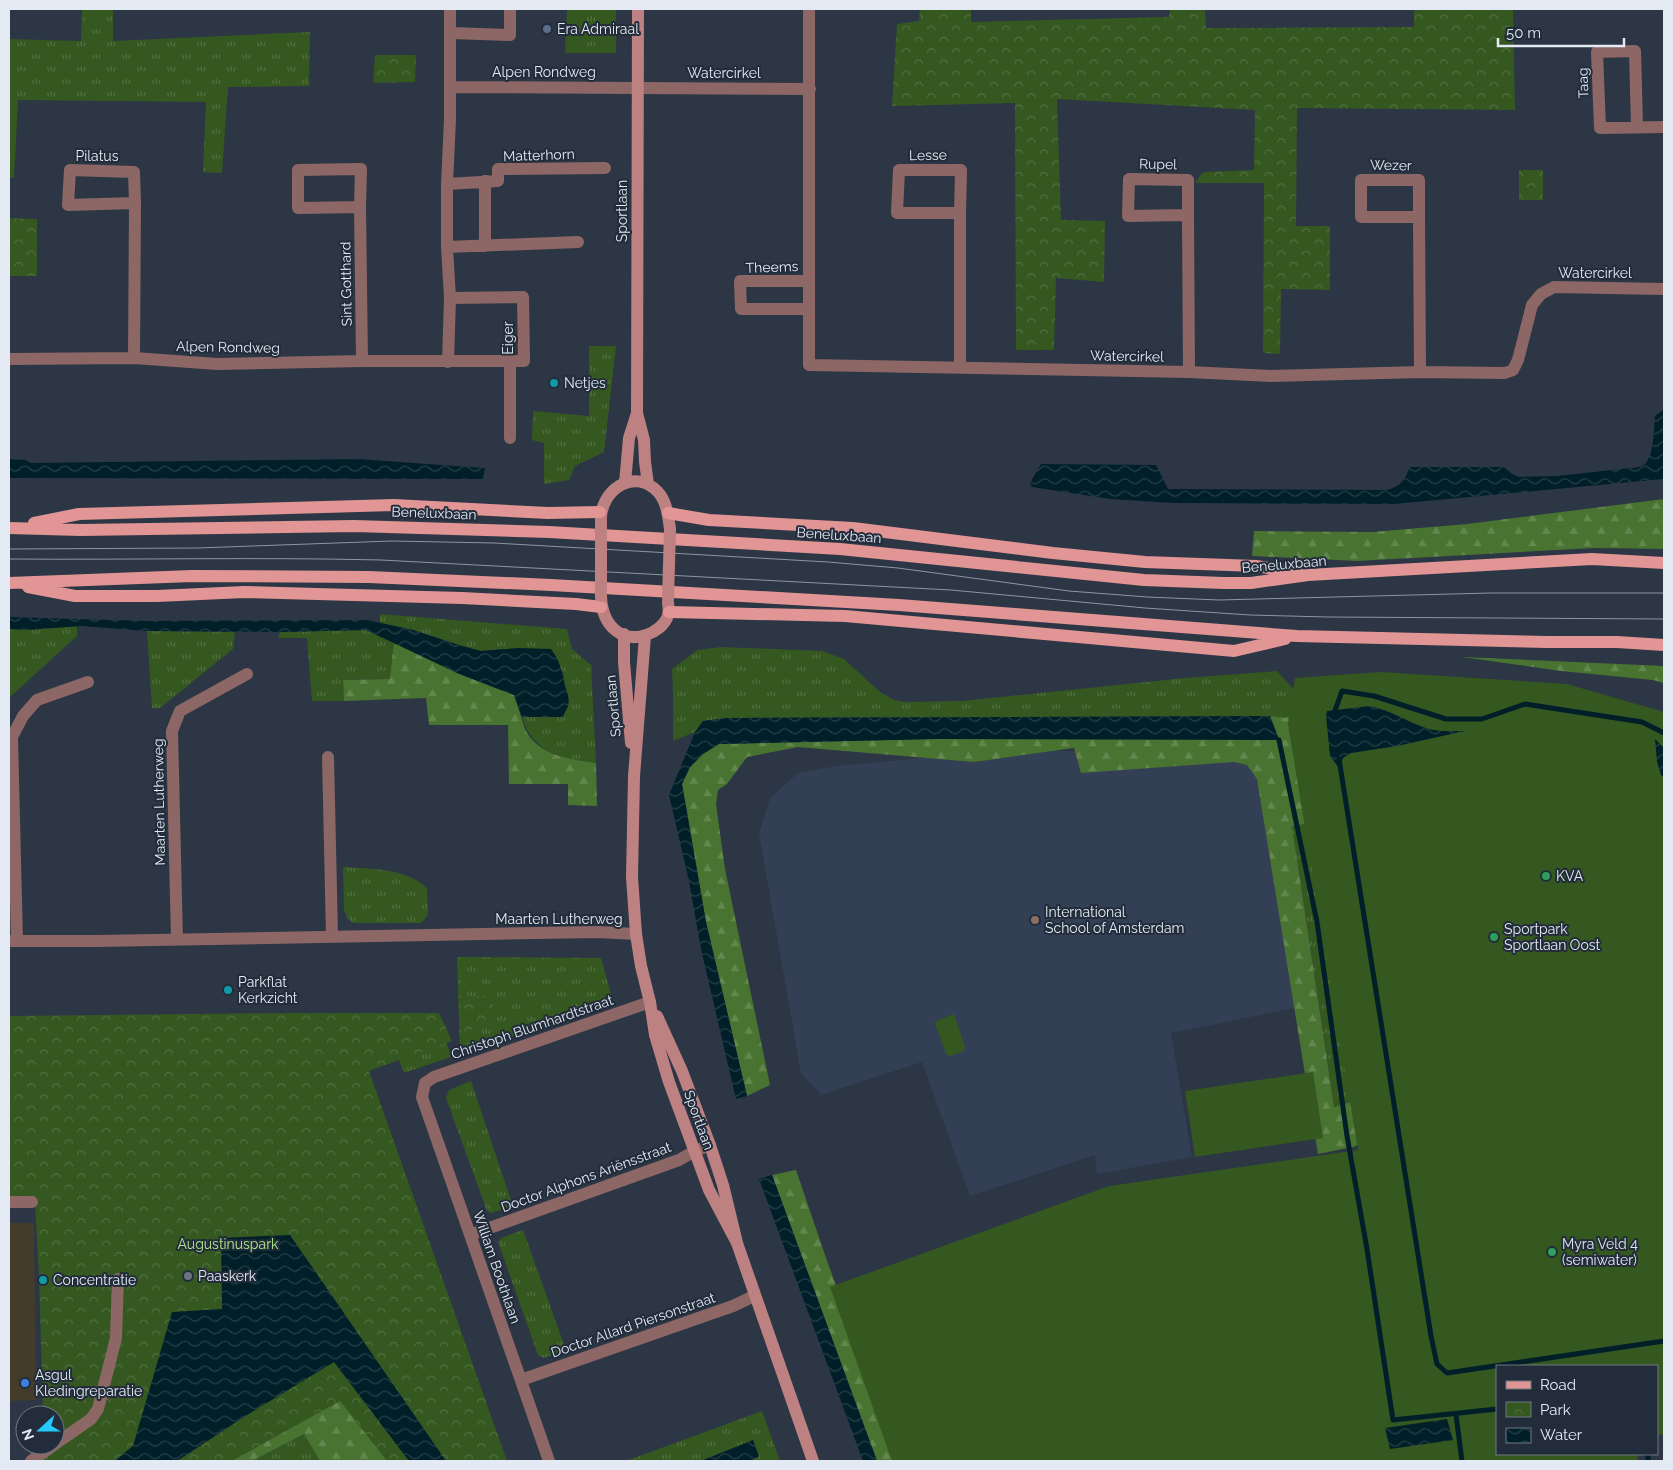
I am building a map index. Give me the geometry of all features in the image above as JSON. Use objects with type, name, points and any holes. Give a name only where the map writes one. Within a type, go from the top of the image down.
[{"type":"main road","points":[[9,528],[79,514],[384,505],[548,513],[601,519]]},
{"type":"main road","points":[[668,513],[709,520],[853,528],[1052,553],[1145,562],[1256,566],[1308,575]]},
{"type":"main road","name":"Beneluxbaan","points":[[9,528],[80,530],[354,526],[550,532],[840,549],[1144,580],[1251,584],[1308,575],[1592,559],[1664,562]]},
{"type":"main road","points":[[9,583],[192,576],[369,577],[532,584],[899,605],[1297,636],[1664,644]]},
{"type":"main road","points":[[9,583],[75,596],[157,596],[244,592],[462,598],[576,604],[601,602]]},
{"type":"main road","points":[[668,605],[845,616],[1234,651],[1297,636]]},
{"type":"street","points":[[448,362],[450,298],[447,247],[447,184],[450,9]]},
{"type":"street","points":[[450,33],[510,36],[510,9]]},
{"type":"street","name":"Sportlaan","points":[[638,9],[637,413],[644,440],[644,462],[648,484]]},
{"type":"street","name":"Watercirkel","points":[[809,9],[809,365],[1189,372],[1271,376],[1420,372],[1505,373],[1513,370],[1518,360],[1532,305],[1541,294],[1554,287],[1664,288]]},
{"type":"street","name":"Taag","points":[[1637,126],[1634,51],[1597,52],[1600,128],[1664,127]]},
{"type":"street","name":"Alpen Rondweg","points":[[450,87],[638,88]]},
{"type":"street","name":"Watercirkel","points":[[638,88],[810,89]]},
{"type":"street","name":"Matterhorn","points":[[485,182],[498,181],[498,169],[604,168]]},
{"type":"street","name":"Sint Gotthard","points":[[360,207],[298,208],[298,170],[361,169],[362,361]]},
{"type":"street","name":"Pilatus","points":[[134,358],[135,204],[134,172],[70,170],[68,205],[135,204]]},
{"type":"street","name":"Lesse","points":[[960,213],[897,213],[899,170],[961,170],[960,368]]},
{"type":"street","name":"Rupel","points":[[1188,215],[1128,216],[1129,179],[1188,180],[1189,372]]},
{"type":"street","name":"Wezer","points":[[1419,217],[1361,217],[1361,180],[1419,180],[1420,372]]},
{"type":"street","points":[[447,184],[485,182],[484,246]]},
{"type":"street","points":[[447,247],[578,242]]},
{"type":"street","name":"Theems","points":[[809,281],[740,281],[741,309],[809,309]]},
{"type":"street","name":"Eiger","points":[[450,298],[523,298],[524,361],[510,361],[510,438]]},
{"type":"street","name":"Alpen Rondweg","points":[[9,359],[134,358],[217,364],[362,361],[510,361]]},
{"type":"street","name":"Sportlaan","points":[[625,483],[628,438],[637,413]]},
{"type":"street","points":[[636,481],[648,484],[658,493],[668,513],[670,528],[667,618],[660,628],[645,636],[631,637],[620,633],[604,617],[601,602],[602,506],[612,491],[625,483],[636,481]]},
{"type":"street","name":"Sportlaan","points":[[624,634],[624,662],[634,776]]},
{"type":"street","name":"Sportlaan","points":[[645,636],[634,776],[632,877],[636,934],[655,1035],[669,1082],[709,1190],[737,1243]]},
{"type":"street","name":"Maarten Lutherweg","points":[[178,940],[172,731],[180,711],[247,674]]},
{"type":"street","name":"Maarten Lutherweg","points":[[88,682],[37,700],[23,716],[12,737],[13,941],[178,940],[598,932],[636,934]]},
{"type":"street","points":[[328,757],[332,936]]},
{"type":"street","name":"Sportlaan","points":[[650,1002],[682,1071],[710,1145],[754,1296],[813,1461]]},
{"type":"street","name":"Christoph Blumhardtstraat","points":[[425,1083],[434,1077],[650,1002]]},
{"type":"street","name":"William Boothlaan","points":[[425,1083],[422,1097],[549,1461]]},
{"type":"street","name":"Doctor Alphons Ariënsstraat","points":[[470,1235],[679,1160],[710,1145]]},
{"type":"street","points":[[9,1202],[32,1202]]},
{"type":"street","points":[[65,1437],[91,1419],[98,1409],[116,1338],[118,1278]]},
{"type":"street","name":"Doctor Allard Piersonstraat","points":[[521,1380],[733,1306],[754,1296]]},
{"type":"shaded area","name":"International School of Amsterdam","points":[[1010,750],[1268,755],[1309,1005],[1171,1033],[1192,1157],[1097,1174],[1095,1155],[970,1196],[922,1062],[821,1095],[801,1073],[759,834],[770,798],[798,773],[836,766]]},
{"type":"shaded area","points":[[9,1223],[34,1223],[36,1400],[9,1401]]},
{"type":"green space","points":[[82,9],[113,9],[113,41],[310,32],[309,86],[228,87],[222,173],[203,172],[206,102],[18,100],[14,178],[9,178],[9,39],[81,41]]},
{"type":"green space","points":[[567,9],[616,9],[616,53],[565,53]]},
{"type":"green space","points":[[920,9],[971,9],[971,22],[1169,17],[1170,9],[1205,9],[1206,28],[1414,27],[1414,9],[1513,9],[1515,110],[1297,108],[1296,226],[1330,226],[1330,290],[1281,289],[1280,354],[1263,353],[1264,183],[1195,183],[1203,172],[1254,170],[1255,110],[1057,99],[1061,220],[1105,221],[1104,282],[1056,278],[1054,350],[1016,350],[1015,103],[892,106],[897,24],[919,21]]},
{"type":"green space","points":[[375,55],[416,55],[415,82],[373,83]]},
{"type":"green space","points":[[1519,170],[1543,170],[1543,200],[1519,200]]},
{"type":"green space","points":[[9,218],[37,219],[37,276],[9,276]]},
{"type":"green space","points":[[589,346],[616,346],[604,452],[575,466],[569,480],[544,484],[544,443],[532,440],[533,411],[589,416]]},
{"type":"green space","points":[[1664,499],[1664,549],[1594,548],[1357,561],[1252,556],[1254,531],[1372,532],[1467,524]]},
{"type":"green space","points":[[380,614],[567,629],[572,649],[591,665],[596,763],[571,759],[550,752],[533,739],[522,717],[563,717],[568,695],[563,672],[501,649],[481,651],[413,630],[380,623]]},
{"type":"green space","points":[[9,620],[77,622],[77,636],[9,698]]},
{"type":"green space","points":[[366,630],[394,642],[391,679],[343,680],[344,701],[312,701],[307,638],[278,638],[280,632]]},
{"type":"green space","points":[[147,631],[235,632],[233,649],[160,708],[152,708]]},
{"type":"green space","points":[[394,642],[457,673],[514,695],[525,729],[538,745],[556,755],[596,763],[597,806],[568,805],[568,784],[509,784],[508,725],[429,725],[426,698],[344,701],[343,680],[390,679]]},
{"type":"green space","points":[[721,647],[822,651],[844,659],[880,692],[894,700],[905,702],[962,701],[1185,678],[1277,671],[1297,693],[1294,716],[1283,718],[1254,716],[727,718],[703,721],[695,732],[673,741],[672,669],[697,650]]},
{"type":"green space","points":[[1462,657],[1664,666],[1664,683],[1653,680],[1561,671]]},
{"type":"green space","name":"Sportpark Sportlaan Oost","points":[[1381,672],[1567,684],[1664,712],[1664,1434],[1658,1436],[1658,1365],[1496,1365],[1496,1455],[1637,1455],[1638,1461],[892,1461],[830,1287],[1109,1186],[1358,1150],[1288,724],[1295,678]]},
{"type":"green space","points":[[1270,716],[1283,718],[1294,716],[1312,823],[1292,826],[1334,1107],[1354,1101],[1360,1144],[1318,1154],[1257,779],[1247,765],[1234,762],[1081,773],[1074,748],[974,762],[798,747],[747,757],[727,784],[718,790],[716,804],[725,869],[770,1085],[747,1096],[706,922],[682,784],[690,767],[703,754],[719,744],[935,739],[1279,739]]},
{"type":"green space","points":[[1312,823],[1354,1101],[1334,1107],[1292,826]]},
{"type":"green space","points":[[343,867],[388,871],[418,881],[427,888],[428,915],[421,923],[353,923],[347,918],[344,910]]},
{"type":"green space","points":[[457,957],[601,958],[612,998],[460,1056]]},
{"type":"green space","points":[[459,996],[493,996],[493,1020],[461,1034]]},
{"type":"green space","name":"Augustinuspark","points":[[439,1013],[452,1041],[369,1071],[507,1461],[387,1461],[340,1401],[232,1461],[44,1461],[44,1455],[65,1455],[65,1405],[43,1405],[35,1206],[9,1204],[9,1016]]},
{"type":"green space","points":[[954,1014],[965,1047],[964,1051],[950,1056],[946,1054],[935,1023]]},
{"type":"green space","points":[[446,1025],[445,1037],[451,1057],[404,1073],[393,1045]]},
{"type":"green space","points":[[1313,1072],[1323,1138],[1195,1157],[1185,1091]]},
{"type":"green space","points":[[471,1081],[513,1206],[491,1213],[487,1211],[446,1098],[449,1090]]},
{"type":"green space","points":[[796,1170],[900,1461],[877,1461],[772,1175]]},
{"type":"green space","points":[[523,1230],[566,1350],[544,1358],[538,1355],[498,1242],[501,1238]]},
{"type":"green space","points":[[334,1362],[409,1461],[320,1461],[304,1434],[252,1461],[177,1461]]},
{"type":"green space","points":[[762,1411],[780,1461],[749,1461],[759,1456],[753,1440],[701,1461],[626,1461]]},
{"type":"green space","points":[[304,1434],[320,1461],[252,1461]]},
{"type":"water","points":[[1663,410],[1664,479],[1394,504],[1174,503],[1110,499],[1032,487],[1030,483],[1041,464],[1156,465],[1168,489],[1387,490],[1396,487],[1402,482],[1410,467],[1504,467],[1519,477],[1557,476],[1634,468],[1640,467],[1648,460],[1653,441],[1655,416]]},
{"type":"water","points":[[9,459],[26,460],[31,463],[357,459],[485,468],[483,479],[9,478]]},
{"type":"water","points":[[9,617],[145,621],[367,620],[413,630],[481,651],[518,648],[551,649],[560,666],[569,703],[563,717],[522,717],[514,695],[457,673],[366,630],[280,632],[147,631],[81,626],[27,630],[9,629]]},
{"type":"water","points":[[1370,706],[1385,710],[1429,729],[1465,731],[1397,746],[1351,753],[1343,758],[1339,768],[1330,756],[1327,711]]},
{"type":"water","points":[[1270,716],[1279,740],[935,739],[719,744],[703,754],[690,767],[682,784],[706,922],[747,1096],[736,1099],[701,949],[689,881],[669,795],[695,732],[703,721],[727,718]]},
{"type":"water","points":[[1655,739],[1664,748],[1664,777],[1661,775],[1657,762]]},
{"type":"water","points":[[772,1175],[877,1461],[863,1461],[759,1179]]},
{"type":"water","points":[[290,1235],[446,1461],[409,1461],[334,1362],[247,1415],[177,1461],[114,1461],[133,1446],[172,1312],[222,1309],[221,1238]]},
{"type":"water","points":[[1447,1419],[1453,1440],[1390,1449],[1385,1428]]},
{"type":"water","points":[[753,1440],[759,1457],[749,1461],[701,1461]]},
{"type":"waterway","points":[[1333,716],[1342,691],[1374,696],[1446,719],[1482,719],[1525,704],[1642,722],[1664,733]]},
{"type":"waterway","points":[[1279,740],[1317,922],[1347,1136],[1367,1249],[1393,1420],[1496,1409]]},
{"type":"waterway","points":[[1339,759],[1437,1364],[1447,1373],[1496,1366]]},
{"type":"waterway","points":[[1501,1365],[1664,1341]]},
{"type":"waterway","points":[[1456,1415],[1462,1461]]},
{"type":"waterway","points":[[1647,1455],[1649,1461]]},
{"type":"tram line","points":[[9,549],[197,548],[392,541],[494,543],[828,562],[898,568],[1069,591],[1147,597],[1219,600],[1490,593],[1664,593]]},
{"type":"tram line","points":[[9,559],[381,560],[951,590],[1145,608],[1250,615],[1664,619]]},
{"type":"place","name":"Era Admiraal","points":[[547,29]]},
{"type":"place","name":"Netjes","points":[[554,383]]},
{"type":"place","name":"KVA","points":[[1546,876]]},
{"type":"place","name":"International School of Amsterdam","points":[[1035,920]]},
{"type":"place","name":"Sportpark Sportlaan Oost","points":[[1494,937]]},
{"type":"place","name":"Parkflat Kerkzicht","points":[[228,990]]},
{"type":"place","name":"Myra Veld 4 (semiwater)","points":[[1552,1252]]},
{"type":"place","name":"Paaskerk","points":[[188,1276]]},
{"type":"place","name":"Concentratie","points":[[43,1280]]},
{"type":"place","name":"Asgul Kledingreparatie","points":[[25,1383]]}]
